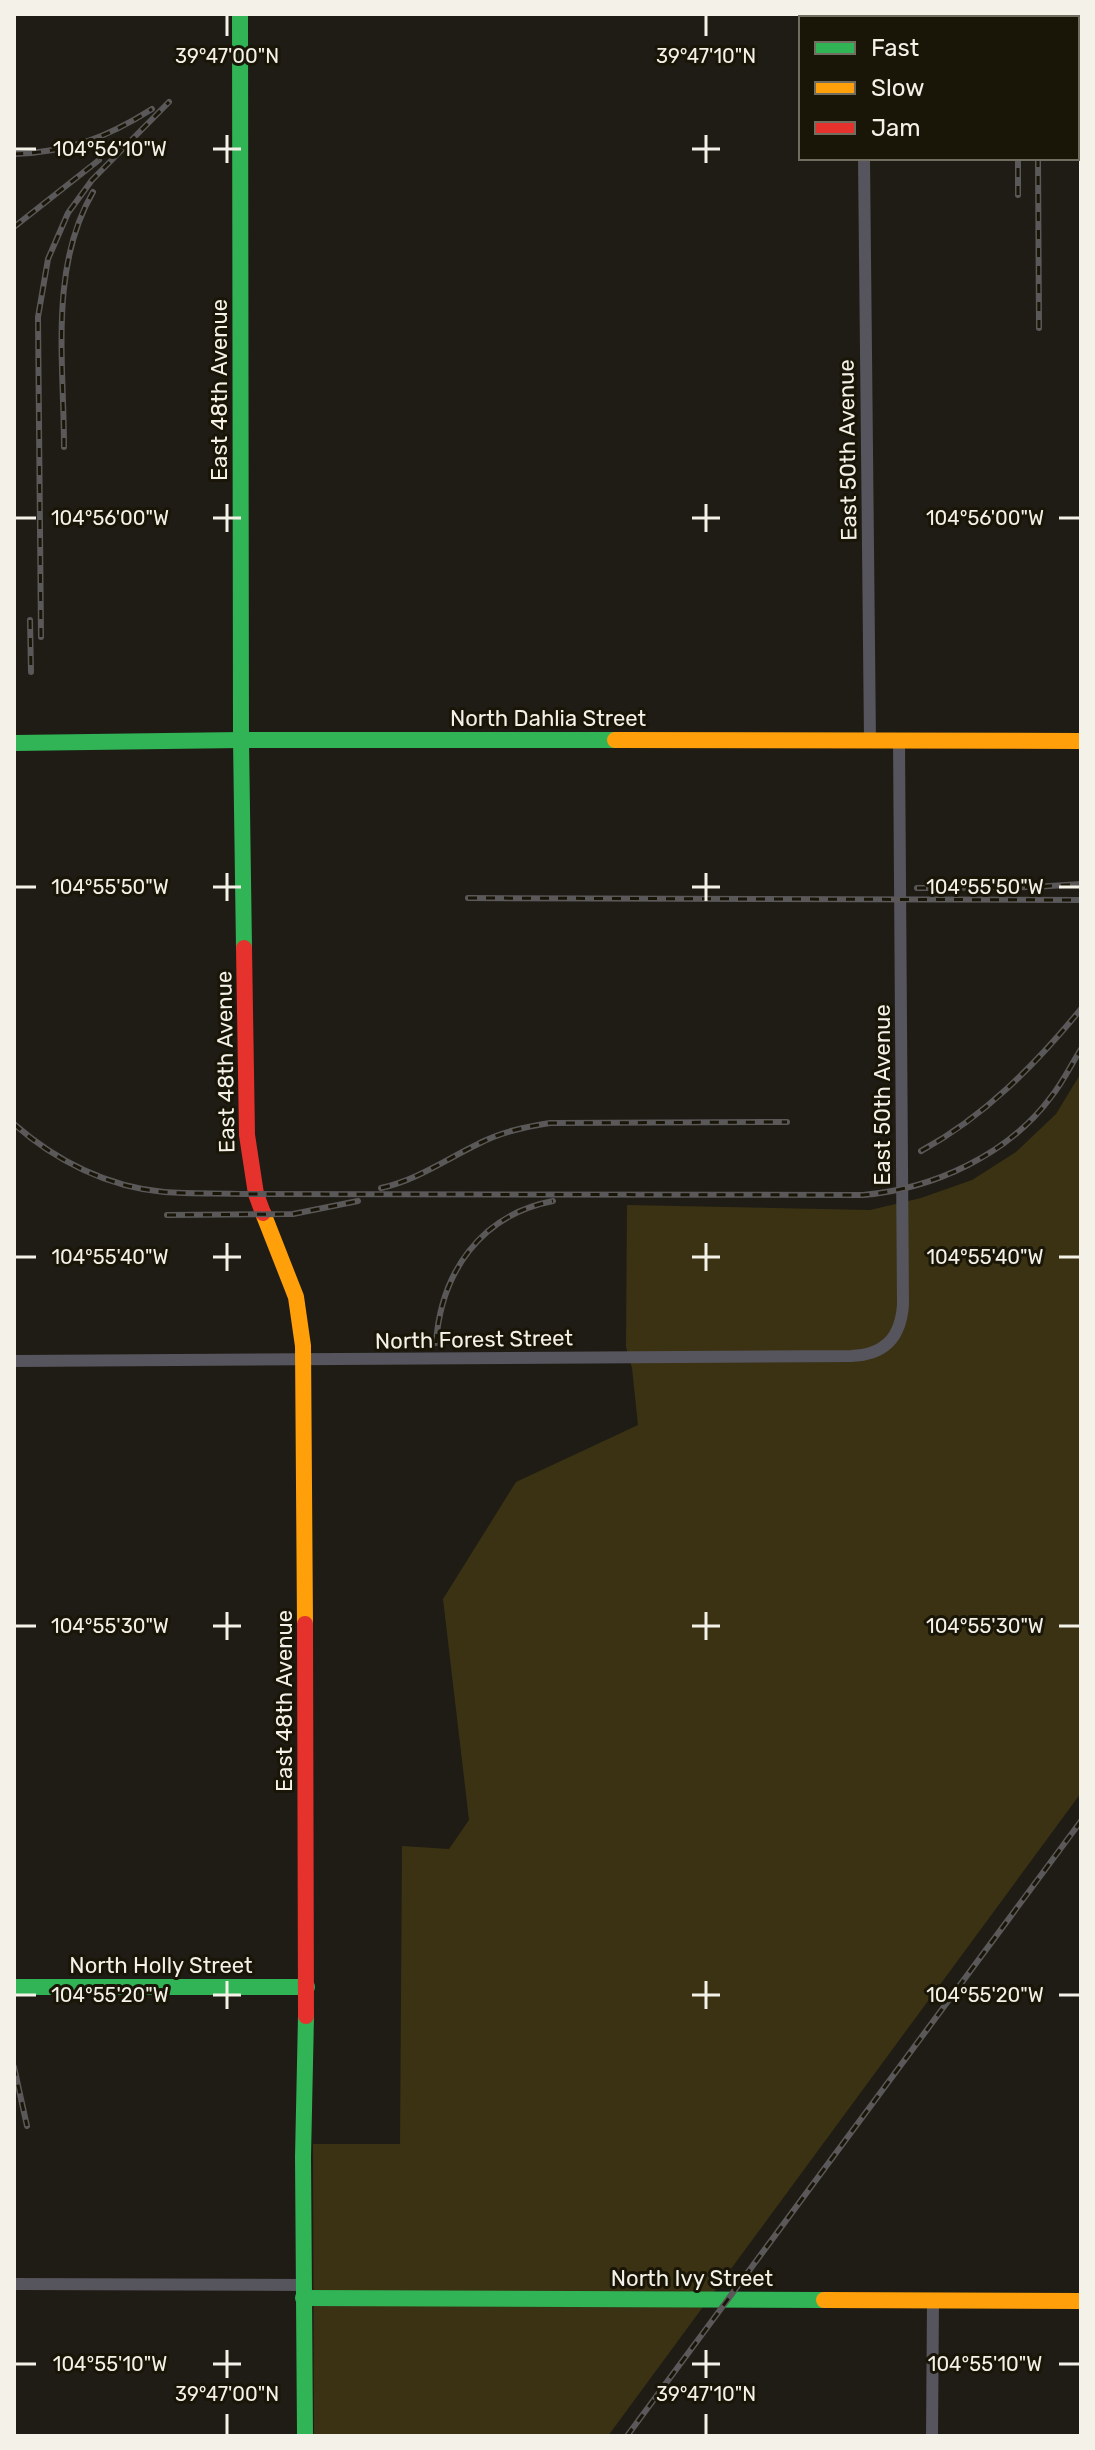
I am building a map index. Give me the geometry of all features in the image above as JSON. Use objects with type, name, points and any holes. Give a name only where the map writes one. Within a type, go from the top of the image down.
[{"type":"street","name":"East 48th Avenue","points":[[240,14],[241,740],[248,1152],[262,1215],[296,1297],[303,1360],[307,1987],[303,2291],[305,2436]]},
{"type":"street","name":"East 50th Avenue","points":[[864,160],[870,741]]},
{"type":"street","name":"North Dahlia Street","points":[[14,743],[241,740],[1081,741]]},
{"type":"street","name":"East 50th Avenue","points":[[899,741],[903,1304]]},
{"type":"street","name":"North Forest Street","points":[[14,1361],[858,1356],[880,1350],[892,1340],[901,1324],[903,1304]]},
{"type":"street","name":"North Holly Street","points":[[14,1987],[307,1987]]},
{"type":"street","name":"North Ivy Street","points":[[14,2284],[1081,2301]]},
{"type":"street","points":[[932,2436],[933,2300]]},
{"type":"shaded area","points":[[1081,1073],[1081,1793],[608,2436],[314,2436],[313,2144],[400,2144],[402,1846],[449,1849],[469,1820],[443,1599],[516,1482],[638,1425],[632,1368],[626,1347],[627,1205],[870,1210],[921,1198],[972,1180],[1016,1152],[1056,1114]]},
{"type":"railway","points":[[41,637],[38,317],[48,259],[68,213],[92,180],[169,102]]},
{"type":"railway","points":[[14,154],[86,142],[152,109]]},
{"type":"railway","points":[[14,227],[99,160]]},
{"type":"railway","points":[[1018,160],[1018,195]]},
{"type":"railway","points":[[1038,160],[1039,328]]},
{"type":"railway","points":[[64,447],[64,284],[79,221],[93,192]]},
{"type":"railway","points":[[30,620],[31,672]]},
{"type":"railway","points":[[917,888],[1081,884]]},
{"type":"railway","points":[[468,898],[1081,900]]},
{"type":"railway","points":[[921,1151],[967,1122],[1008,1088],[1081,1009]]},
{"type":"railway","points":[[14,1124],[47,1150],[84,1170],[123,1184],[164,1192],[863,1195],[942,1177],[991,1152],[1033,1118],[1055,1091],[1081,1049]]},
{"type":"railway","points":[[381,1188],[419,1175],[495,1136],[550,1123],[787,1122]]},
{"type":"railway","points":[[167,1215],[293,1214],[358,1201]]},
{"type":"railway","points":[[436,1343],[446,1293],[469,1251],[505,1219],[527,1208],[553,1201]]},
{"type":"railway","points":[[627,2436],[1081,1821]]},
{"type":"railway","points":[[14,2067],[27,2126]]},
{"type":"traffic: fast","points":[[240,14],[244,948]]},
{"type":"traffic: fast","points":[[14,743],[615,740]]},
{"type":"traffic: fast","points":[[14,1987],[307,1987]]},
{"type":"traffic: fast","points":[[305,2436],[303,2157],[306,2016]]},
{"type":"traffic: fast","points":[[303,2298],[824,2300]]},
{"type":"traffic: slow","points":[[615,740],[1081,741]]},
{"type":"traffic: slow","points":[[263,1213],[296,1297],[303,1346],[305,1624]]},
{"type":"traffic: slow","points":[[824,2300],[1081,2301]]},
{"type":"traffic: jam","points":[[244,948],[247,1135],[256,1194],[263,1213]]},
{"type":"traffic: jam","points":[[305,1624],[306,2016]]}]
